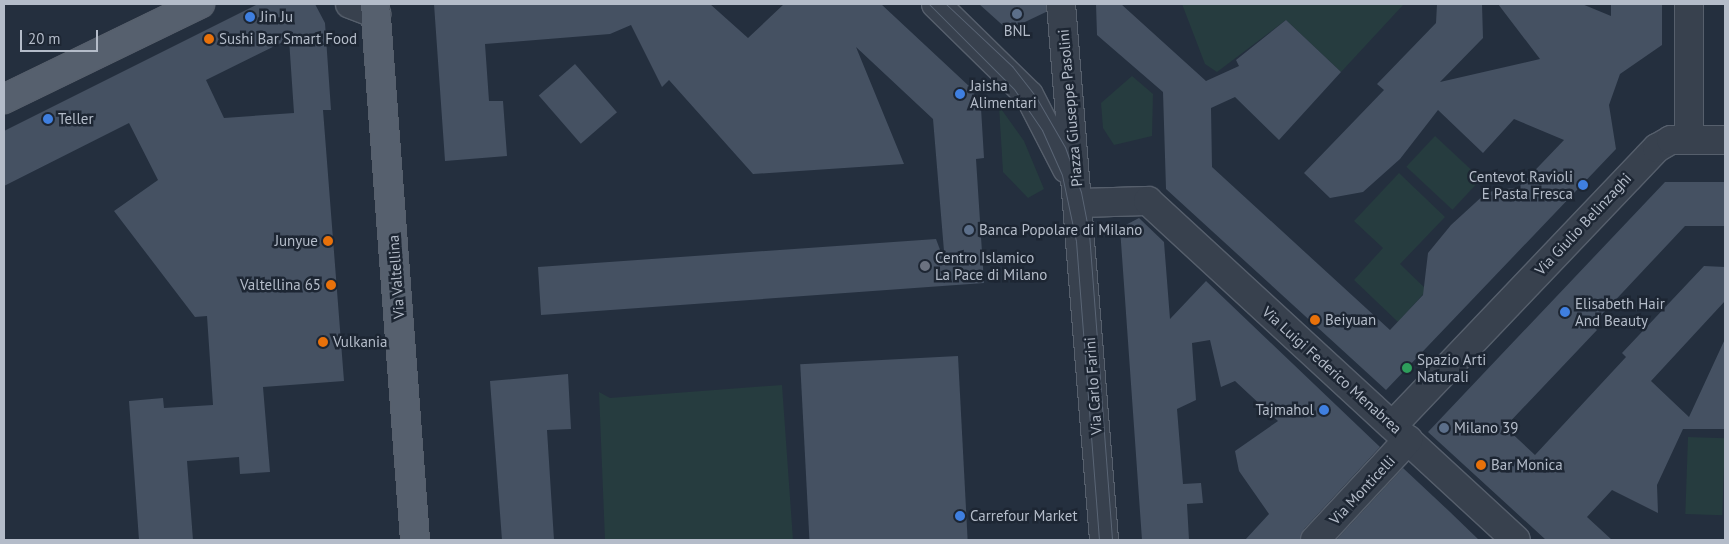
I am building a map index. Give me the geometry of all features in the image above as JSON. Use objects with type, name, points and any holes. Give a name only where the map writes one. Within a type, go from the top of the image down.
[{"type":"main road","points":[[4,99],[200,4]]},
{"type":"main road","name":"Via Valtellina","points":[[376,9],[415,540]]},
{"type":"street","name":"Via Valtellina","points":[[350,4],[376,9]]},
{"type":"street","name":"Piazza Giuseppe Pasolini","points":[[936,4],[989,53],[1029,95],[1057,144],[1079,203]]},
{"type":"street","points":[[1688,4],[1689,140]]},
{"type":"street","name":"Piazza Giuseppe Pasolini","points":[[1061,9],[1082,232]]},
{"type":"street","name":"Via Giulio Belinzaghi","points":[[1401,432],[1642,161],[1672,140],[1725,140]]},
{"type":"street","name":"Piazza Giuseppe Pasolini","points":[[1079,203],[1148,201]]},
{"type":"street","name":"Via Luigi Federico Menabrea","points":[[1148,201],[1401,432],[1516,540]]},
{"type":"street","name":"Via Carlo Farini","points":[[1082,232],[1104,540]]},
{"type":"street","name":"Via Monticelli","points":[[1315,540],[1401,432]]},
{"type":"green space","points":[[1182,4],[1404,4],[1341,72],[1286,20],[1217,72],[1205,64]]},
{"type":"green space","points":[[1132,76],[1153,94],[1152,136],[1114,145],[1103,128],[1101,103]]},
{"type":"green space","points":[[999,106],[1024,141],[1044,189],[1028,198],[1003,172]]},
{"type":"green space","points":[[1435,136],[1481,179],[1452,210],[1406,167]]},
{"type":"green space","points":[[1399,173],[1445,217],[1400,264],[1427,290],[1398,322],[1354,280],[1383,248],[1354,221]]},
{"type":"green space","points":[[782,385],[793,540],[605,540],[599,392],[610,398]]},
{"type":"green space","points":[[1688,437],[1725,438],[1722,515],[1685,514]]},
{"type":"building","points":[[258,4],[315,4],[325,23],[331,110],[323,110],[344,381],[263,387],[270,472],[240,474],[239,457],[187,461],[193,540],[139,540],[129,401],[163,398],[164,408],[213,405],[207,316],[195,317],[114,211],[158,180],[129,123],[4,186],[4,131]],"holes":[[[289,39],[294,113],[224,118],[206,80]]]},
{"type":"building","points":[[434,4],[710,4],[748,38],[784,4],[881,4],[970,87],[981,108],[984,158],[976,159],[984,283],[541,315],[538,267],[936,239],[945,263],[933,119],[856,47],[904,164],[753,174],[669,80],[662,87],[631,25],[610,34],[485,44],[489,101],[503,101],[507,156],[445,161]]},
{"type":"building","points":[[979,4],[1046,4],[1046,12],[1008,30]]},
{"type":"building","points":[[1096,4],[1121,4],[1206,81],[1239,66],[1236,60],[1286,20],[1341,72],[1279,140],[1235,97],[1211,108],[1212,167],[1390,330],[1423,295],[1428,253],[1451,225],[1487,192],[1519,187],[1564,140],[1514,119],[1483,153],[1438,110],[1400,159],[1363,192],[1330,198],[1304,173],[1384,90],[1377,84],[1436,23],[1437,4],[1482,4],[1483,38],[1440,82],[1540,59],[1498,4],[1582,4],[1611,16],[1611,4],[1662,4],[1662,45],[1620,74],[1609,105],[1616,149],[1386,390],[1166,189],[1163,92],[1097,35]]},
{"type":"building","points":[[575,64],[617,112],[581,144],[539,95]]},
{"type":"building","points":[[1665,182],[1725,182],[1725,226],[1685,226],[1592,325],[1597,330],[1505,427],[1535,455],[1626,357],[1622,353],[1704,266],[1725,267],[1725,301],[1651,381],[1689,417],[1725,339],[1725,429],[1683,429],[1657,485],[1658,513],[1612,490],[1587,517],[1612,540],[1546,540],[1428,432]]},
{"type":"building","points":[[1139,218],[1164,242],[1170,319],[1206,281],[1380,447],[1304,529],[1300,540],[1245,540],[1269,514],[1239,471],[1235,451],[1278,421],[1235,381],[1221,387],[1210,340],[1192,343],[1196,400],[1177,409],[1183,484],[1201,483],[1203,503],[1187,504],[1189,540],[1142,540],[1120,228]]},
{"type":"building","points":[[958,356],[968,540],[809,540],[800,364]]},
{"type":"building","points":[[568,374],[571,429],[547,430],[554,540],[502,540],[490,381]]},
{"type":"building","points":[[1403,468],[1450,512],[1479,540],[1336,540]]},
{"type":"tram line","points":[[929,4],[1014,89],[1042,130],[1062,175],[1076,241],[1099,540]]},
{"type":"tram line","points":[[946,4],[1012,66],[1036,97],[1065,147],[1081,192],[1089,233],[1112,540]]},
{"type":"place","name":"BNL","points":[[1017,14]]},
{"type":"place","name":"Jin Ju","points":[[250,17]]},
{"type":"place","name":"Sushi Bar Smart Food","points":[[209,39]]},
{"type":"place","name":"Jaisha Alimentari","points":[[960,94]]},
{"type":"place","name":"Teller","points":[[48,119]]},
{"type":"place","name":"Centevot Ravioli E Pasta Fresca","points":[[1583,185]]},
{"type":"place","name":"Banca Popolare di Milano","points":[[969,230]]},
{"type":"place","name":"Junyue","points":[[328,241]]},
{"type":"place","name":"Centro Islamico La Pace di Milano","points":[[925,266]]},
{"type":"place","name":"Valtellina 65","points":[[331,285]]},
{"type":"place","name":"Elisabeth Hair And Beauty","points":[[1565,312]]},
{"type":"place","name":"Beiyuan","points":[[1315,320]]},
{"type":"place","name":"Vulkania","points":[[323,342]]},
{"type":"place","name":"Spazio Arti Naturali","points":[[1407,368]]},
{"type":"place","name":"Tajmahol","points":[[1324,410]]},
{"type":"place","name":"Milano 39","points":[[1444,428]]},
{"type":"place","name":"Bar Monica","points":[[1481,465]]},
{"type":"place","name":"Carrefour Market","points":[[960,516]]}]
